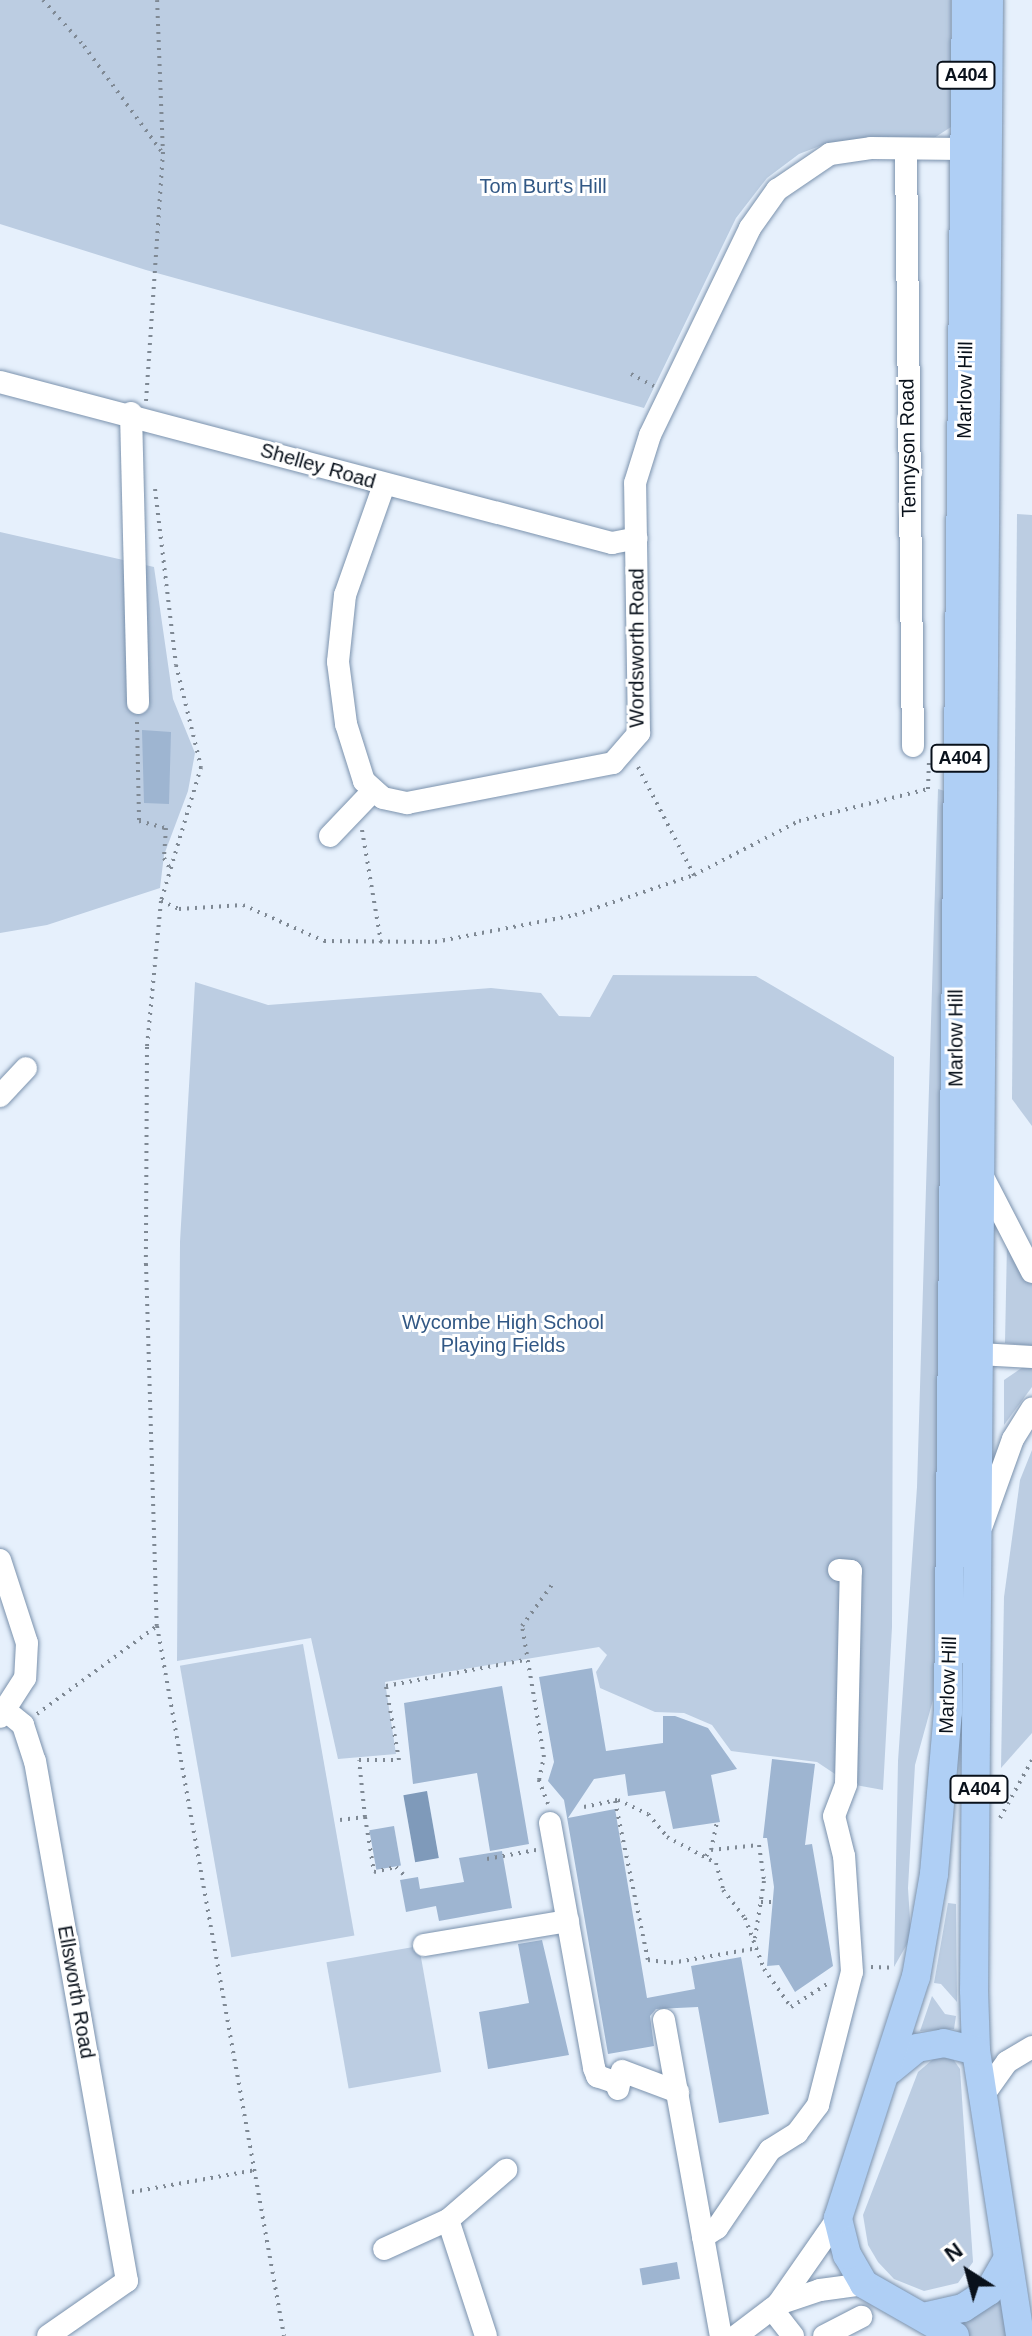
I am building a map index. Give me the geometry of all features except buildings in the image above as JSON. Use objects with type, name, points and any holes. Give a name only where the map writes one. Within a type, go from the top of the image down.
[{"type":"main road","name":"Marlow Hill","points":[[966,0],[968,1360],[981,1528],[976,2051],[1006,2262],[1020,2336]]},
{"type":"main road","name":"Marlow Hill","points":[[838,2218],[890,2070],[916,1977],[934,1874],[948,1712],[982,1174],[989,0]]},
{"type":"main road","points":[[890,2070],[917,2048],[944,2043],[976,2051]]},
{"type":"main road","points":[[838,2218],[847,2255],[864,2284],[893,2303],[928,2316],[955,2336]]},
{"type":"main road","points":[[928,2316],[963,2308],[989,2291],[1006,2262]]},
{"type":"street","name":"Wordsworth Road","points":[[365,798],[407,803],[598,767],[629,750],[639,733],[635,483],[650,435],[750,228],[777,190],[807,165],[843,152],[965,149]]},
{"type":"street","name":"Tennyson Road","points":[[906,151],[913,746]]},
{"type":"street","name":"Shelley Road","points":[[0,382],[138,415],[384,485],[612,543],[637,538]]},
{"type":"street","points":[[138,415],[138,703]]},
{"type":"street","points":[[330,836],[365,798],[364,781],[346,724],[338,662],[345,595],[384,485]]},
{"type":"street","points":[[0,1096],[26,1068]]},
{"type":"street","points":[[982,1174],[1032,1272]]},
{"type":"street","points":[[968,1360],[1032,1357]]},
{"type":"street","points":[[981,1528],[1013,1439],[1032,1409]]},
{"type":"street","points":[[0,1560],[27,1643],[25,1678],[10,1718]]},
{"type":"street","points":[[703,2237],[717,2228],[770,2150],[797,2133],[818,2105],[852,1968],[844,1856],[834,1816],[846,1784],[851,1571],[839,1570]]},
{"type":"street","name":"Ellsworth Road","points":[[10,1718],[35,1761],[127,2281],[48,2336]]},
{"type":"street","points":[[550,1818],[597,2076],[678,2092]]},
{"type":"street","points":[[424,1945],[568,1921]]},
{"type":"street","points":[[664,2020],[678,2092],[688,2200],[703,2237],[721,2336]]},
{"type":"street","points":[[976,2051],[1032,2046]]},
{"type":"street","points":[[982,2097],[1007,2062],[1032,2046]]},
{"type":"street","points":[[384,2249],[448,2220],[506,2170]]},
{"type":"street","points":[[736,2336],[775,2306],[838,2218]]},
{"type":"street","points":[[448,2220],[486,2336]]},
{"type":"street","points":[[775,2306],[820,2290],[864,2284]]},
{"type":"street","points":[[775,2306],[793,2336]]},
{"type":"street","points":[[824,2336],[861,2317]]},
{"type":"path","points":[[43,0],[84,46],[163,154]]},
{"type":"path","points":[[138,415],[163,154],[157,0]]},
{"type":"path","points":[[154,476],[176,665],[201,767],[161,901],[147,1062],[146,1264],[157,1626],[284,2336]]},
{"type":"path","points":[[138,703],[134,763],[139,821],[166,828],[164,858],[170,870]]},
{"type":"path","points":[[629,750],[694,875]]},
{"type":"path","points":[[161,901],[179,909],[243,905],[324,941],[435,942],[575,915],[694,875],[799,821],[928,789],[929,778]]},
{"type":"path","points":[[365,798],[381,942]]},
{"type":"path","points":[[550,1818],[539,1780],[544,1757],[525,1660],[522,1626],[554,1582]]},
{"type":"path","points":[[10,1718],[157,1626]]},
{"type":"path","points":[[406,1877],[396,1867],[374,1872],[359,1760],[399,1760],[386,1686],[525,1660]]},
{"type":"path","points":[[999,1820],[1032,1760]]},
{"type":"path","points":[[615,1801],[648,1960],[671,1963],[758,1948]]},
{"type":"path","points":[[584,1807],[615,1801],[648,1814],[667,1837],[706,1856],[723,1875],[723,1890],[755,1941],[764,1969],[791,2007],[852,1968],[909,1968]]},
{"type":"path","points":[[340,1820],[365,1817]]},
{"type":"path","points":[[706,1856],[711,1850],[717,1822]]},
{"type":"path","points":[[711,1850],[759,1845],[761,1902],[755,1941]]},
{"type":"path","points":[[487,1859],[555,1847]]},
{"type":"path","points":[[761,1902],[773,1902]]},
{"type":"path","points":[[113,2196],[256,2170]]},
{"type":"green space","name":"Tom Burt's Hill","points":[[0,0],[951,0],[951,127],[934,138],[825,144],[799,154],[767,178],[736,218],[644,408],[146,270],[0,224]]},
{"type":"green space","points":[[1017,514],[1032,515],[1032,1126],[1012,1099]]},
{"type":"green space","points":[[0,532],[154,567],[173,699],[195,753],[188,791],[164,855],[160,888],[47,925],[0,933]]},
{"type":"green space","points":[[938,789],[945,791],[936,1631],[933,1700],[915,1765],[908,1888],[911,1937],[894,1967],[898,1761],[917,1487]]},
{"type":"green space","name":"Wycombe High School Playing Fields","points":[[613,975],[756,976],[894,1057],[892,1627],[883,1790],[850,1784],[817,1762],[731,1751],[712,1725],[684,1713],[655,1712],[600,1688],[596,1672],[607,1655],[599,1647],[385,1682],[396,1754],[338,1759],[311,1638],[177,1661],[180,1242],[195,982],[268,1005],[491,988],[541,993],[559,1016],[590,1017]]},
{"type":"green space","points":[[1007,1244],[1032,1279],[1032,1346],[1005,1343]]},
{"type":"green space","points":[[1023,1367],[1032,1368],[1032,1387],[1004,1425],[1004,1380]]},
{"type":"green space","points":[[1032,1450],[1032,1733],[1001,1768],[1004,1597],[1020,1480]]},
{"type":"green space","points":[[303,1644],[354,1936],[231,1957],[180,1666]]},
{"type":"green space","points":[[948,1903],[956,1904],[957,2002],[941,1984],[934,1983]]},
{"type":"green space","points":[[419,1946],[441,2072],[349,2088],[326,1962]]},
{"type":"green space","points":[[932,1996],[945,2014],[956,2016],[954,2029],[920,2031]]},
{"type":"green space","points":[[938,2055],[953,2059],[960,2069],[973,2262],[958,2283],[924,2291],[894,2279],[878,2262],[868,2245],[863,2215],[918,2072]]},
{"type":"green space","points":[[1000,2296],[1011,2336],[969,2336],[956,2320]]},
{"type":"shaded area","points":[[427,1791],[439,1858],[415,1862],[403,1795]]}]
